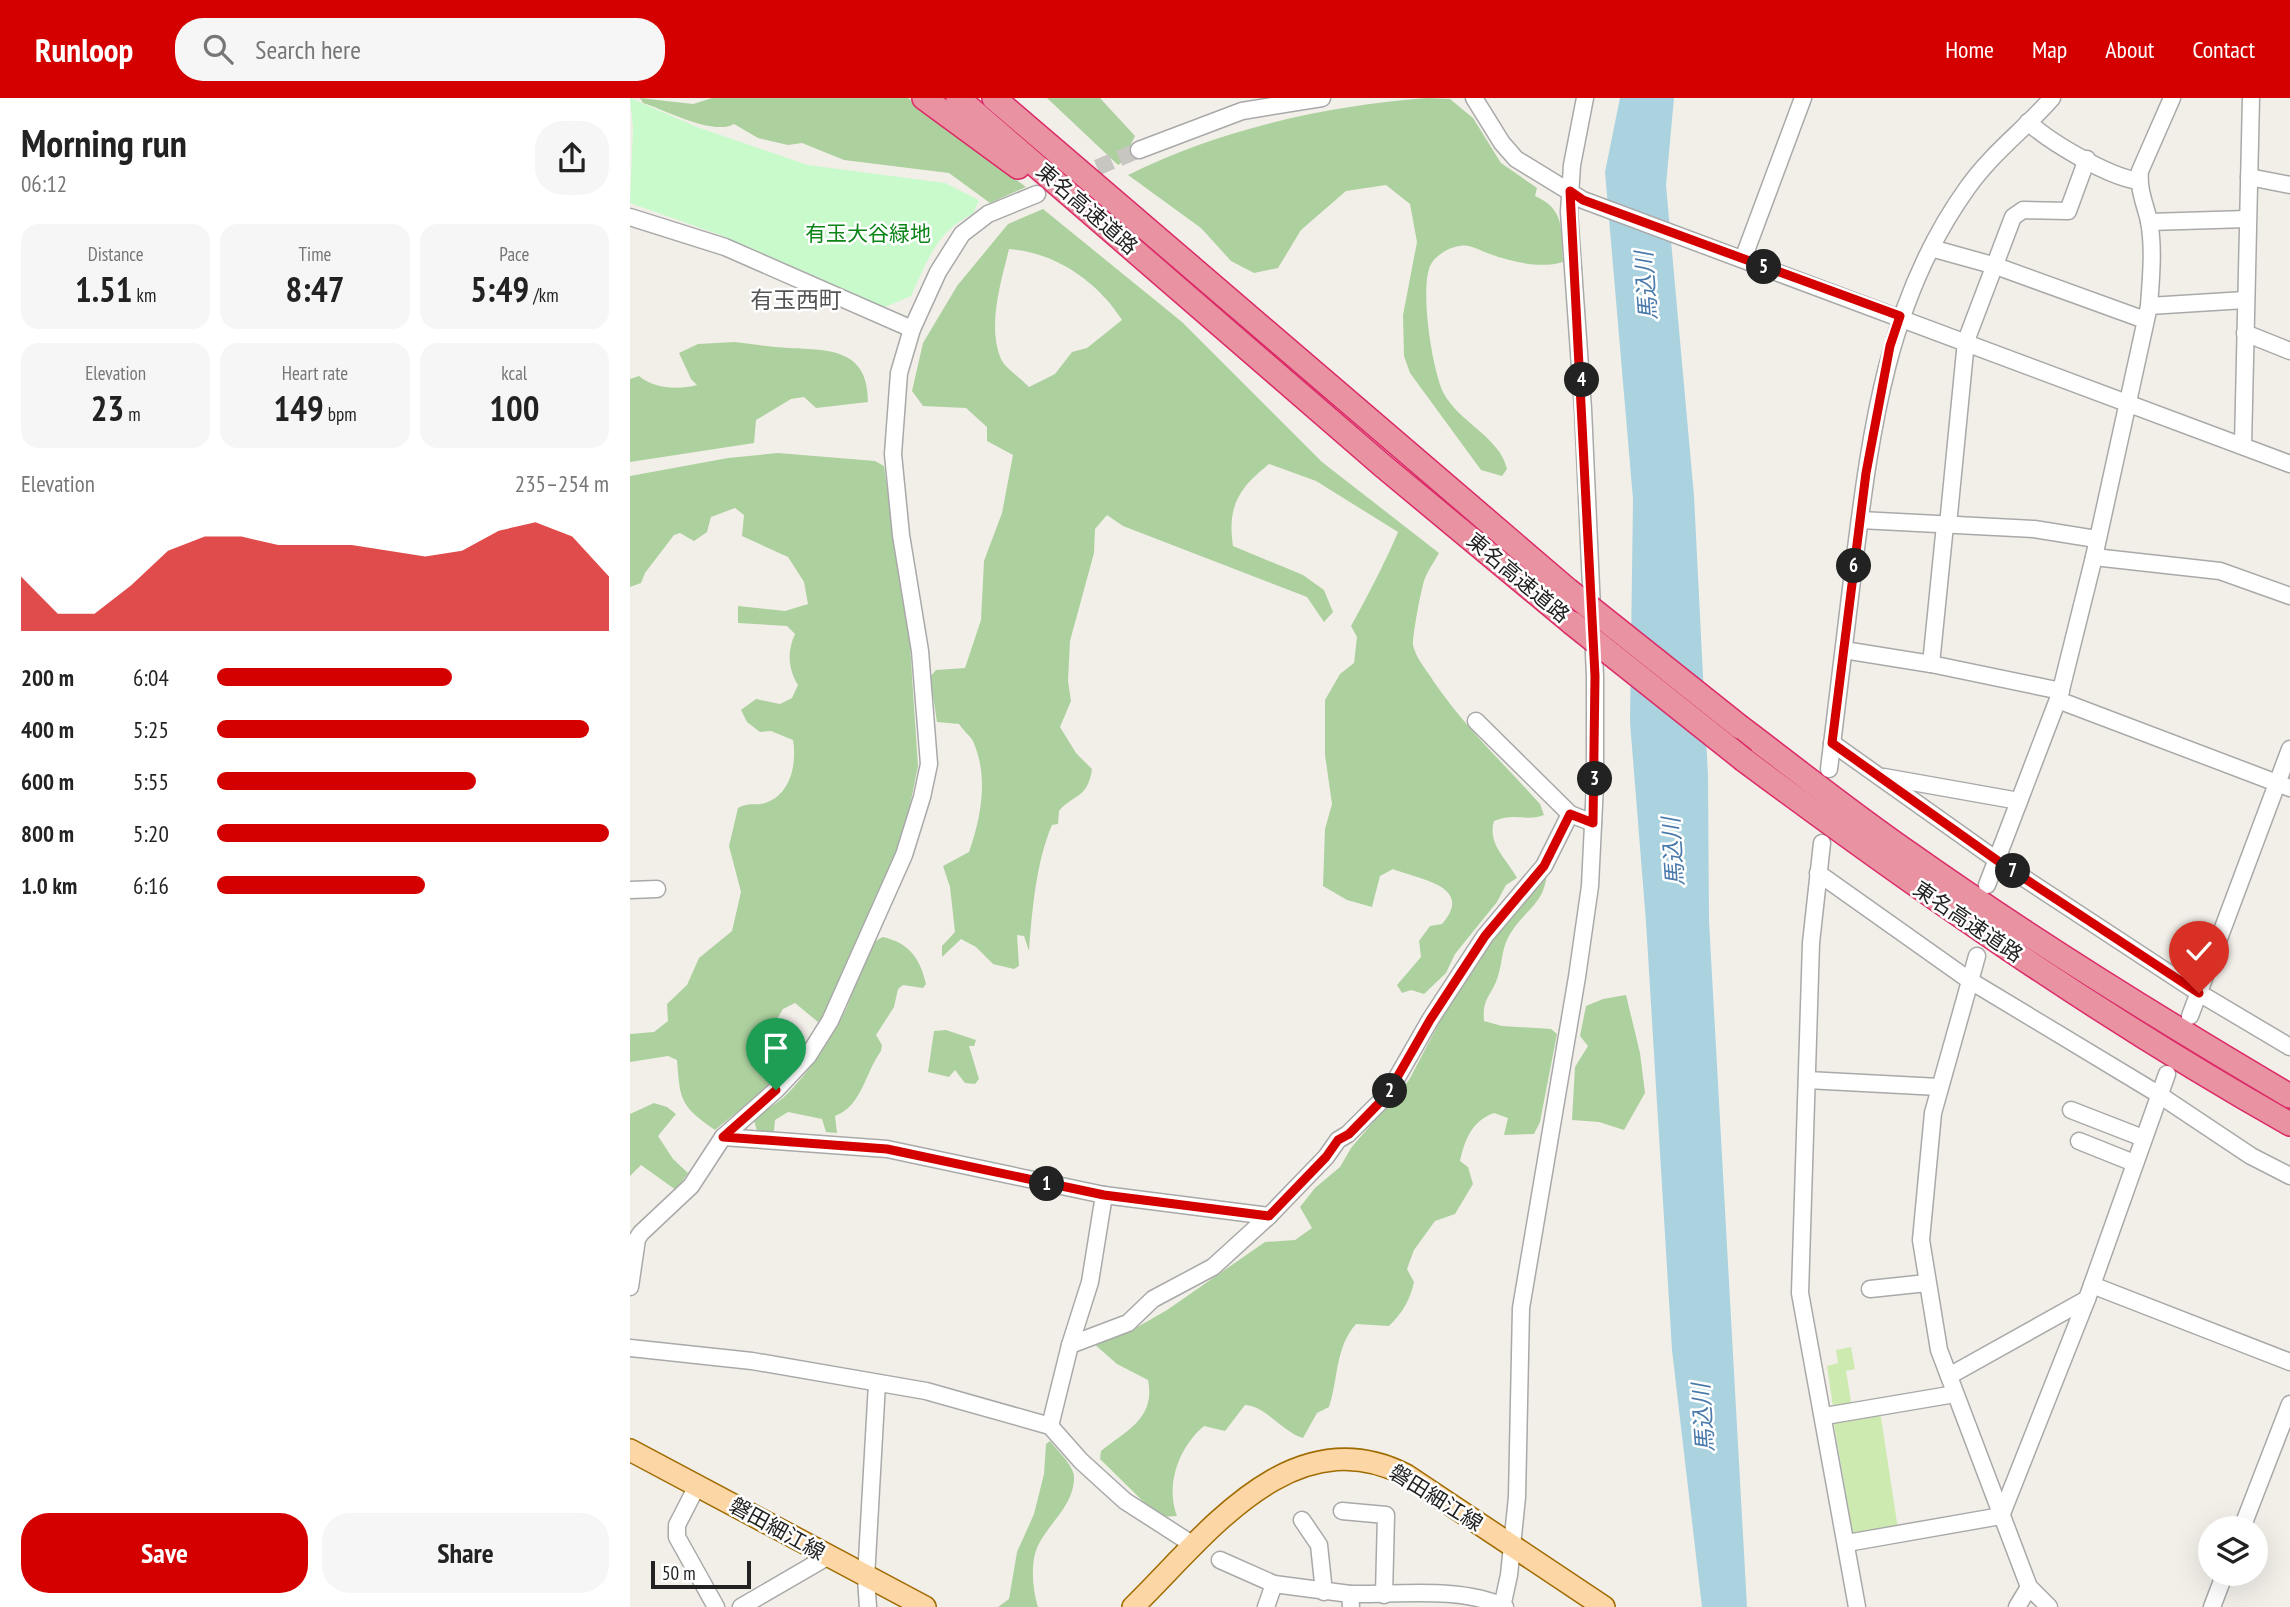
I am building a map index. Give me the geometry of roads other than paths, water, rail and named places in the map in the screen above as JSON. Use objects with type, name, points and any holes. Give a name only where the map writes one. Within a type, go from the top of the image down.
[{"type":"highway","points":[[924,98],[1162,273]]},
{"type":"highway","name":"東名高速道路","points":[[958,98],[1383,466],[1744,760],[1895,872],[2014,953],[2175,1056],[2290,1124]]},
{"type":"highway","name":"東名高速道路","points":[[994,98],[1568,590],[1740,727],[1909,853],[2005,919],[2106,986],[2290,1096]]},
{"type":"highway","points":[[1015,98],[1148,230]]},
{"type":"main road","name":"磐田細江線","points":[[630,1450],[866,1578],[925,1607]]},
{"type":"main road","name":"磐田細江線","points":[[1133,1607],[1242,1499],[1272,1479],[1304,1465],[1351,1459],[1380,1464],[1406,1475],[1604,1607]]},
{"type":"street","points":[[1139,150],[1243,105],[1322,98]]},
{"type":"street","points":[[1474,98],[1502,143],[1516,159],[1576,195],[2290,464]]},
{"type":"street","points":[[1220,1559],[1274,1584],[1324,1592],[1350,1601],[1384,1595],[1458,1597],[1503,1607],[1517,1497],[1521,1308],[1590,886],[1595,676],[1576,195],[1585,98]]},
{"type":"street","points":[[1742,259],[1803,98]]},
{"type":"street","points":[[1987,886],[2059,696],[2094,557],[2147,313],[2151,270],[2149,222],[2139,181],[2153,138],[2172,98]]},
{"type":"street","points":[[2243,446],[2251,98]]},
{"type":"street","points":[[1829,769],[1860,520],[1890,346],[1900,316],[1931,247],[1968,187],[2048,99]]},
{"type":"street","points":[[2028,122],[2087,159],[2130,180],[2139,181]]},
{"type":"street","points":[[1931,664],[1966,341],[2013,217],[2023,210],[2068,211],[2087,159]]},
{"type":"street","points":[[2249,177],[2290,185]]},
{"type":"street","points":[[630,1287],[635,1227],[685,1192],[723,1137],[776,1090],[819,1040],[885,900],[922,797],[929,764],[913,594],[901,535],[893,454],[896,391],[912,329],[938,272],[962,234],[988,214],[1037,194]]},
{"type":"street","points":[[630,217],[725,247],[912,329]]},
{"type":"street","points":[[2149,222],[2247,219]]},
{"type":"street","points":[[1931,247],[2147,313],[2245,300]]},
{"type":"street","points":[[2245,333],[2290,351]]},
{"type":"street","points":[[1860,520],[2034,529],[2096,539]]},
{"type":"street","points":[[2094,557],[2220,571],[2290,596]]},
{"type":"street","points":[[1844,650],[1931,664],[2059,696],[2284,785]]},
{"type":"street","points":[[1476,721],[1570,814],[1593,823]]},
{"type":"street","points":[[1832,743],[1998,861],[2199,993],[2290,1047]]},
{"type":"street","points":[[2190,1016],[2284,785],[2290,749]]},
{"type":"street","points":[[1880,776],[2019,801]]},
{"type":"street","points":[[1070,1345],[1128,1323],[1153,1298],[1213,1267],[1269,1216],[1326,1157],[1338,1140],[1349,1134],[1387,1095],[1430,1020],[1485,936],[1544,866],[1570,814]]},
{"type":"street","points":[[1822,843],[1811,943],[1800,1293],[1825,1416],[1857,1607]]},
{"type":"street","points":[[1818,873],[1969,980],[2158,1094],[2251,1156],[2290,1176]]},
{"type":"street","points":[[630,890],[657,889]]},
{"type":"street","points":[[1977,956],[1933,1113],[1921,1240],[1940,1350],[1955,1394],[2029,1587],[2049,1607]]},
{"type":"street","points":[[2001,1516],[2090,1292],[2167,1074]]},
{"type":"street","points":[[1807,1080],[1939,1087]]},
{"type":"street","points":[[2071,1110],[2143,1138]]},
{"type":"street","points":[[723,1137],[887,1149],[1104,1195],[1269,1216]]},
{"type":"street","points":[[2078,1141],[2134,1163]]},
{"type":"street","points":[[1050,1426],[1070,1345],[1090,1282],[1104,1195]]},
{"type":"street","points":[[1870,1289],[1927,1283]]},
{"type":"street","points":[[1949,1376],[2090,1292]]},
{"type":"street","points":[[2090,1292],[2290,1362]]},
{"type":"street","points":[[630,1348],[752,1361],[877,1383],[965,1400],[1050,1426],[1081,1461],[1125,1501],[1195,1546]]},
{"type":"street","points":[[868,1607],[866,1578],[877,1383]]},
{"type":"street","points":[[1825,1416],[1955,1394]]},
{"type":"street","points":[[2247,1516],[2290,1404]]},
{"type":"street","points":[[697,1486],[677,1525],[677,1537],[716,1607]]},
{"type":"street","points":[[1342,1511],[1386,1515],[1384,1595]]},
{"type":"street","points":[[1847,1543],[2001,1516]]},
{"type":"street","points":[[1302,1520],[1319,1545],[1324,1592]]},
{"type":"street","points":[[741,1607],[827,1557]]},
{"type":"street","points":[[1266,1607],[1274,1584]]},
{"type":"street","points":[[2212,1607],[2220,1586]]},
{"type":"street","points":[[2017,1607],[2029,1587]]},
{"type":"water","name":"馬込川","points":[[1620,98],[1674,98],[1666,185],[1694,496],[1708,776],[1709,921],[1747,1607],[1702,1607],[1672,1350],[1646,922],[1630,722],[1633,499],[1605,172]]},
{"type":"tunnel","points":[[1075,177],[1139,150]]},
{"type":"district","name":"有玉西町","points":[[796,300]]},
{"type":"park label","name":"有玉大谷緑地","points":[[868,234]]}]
